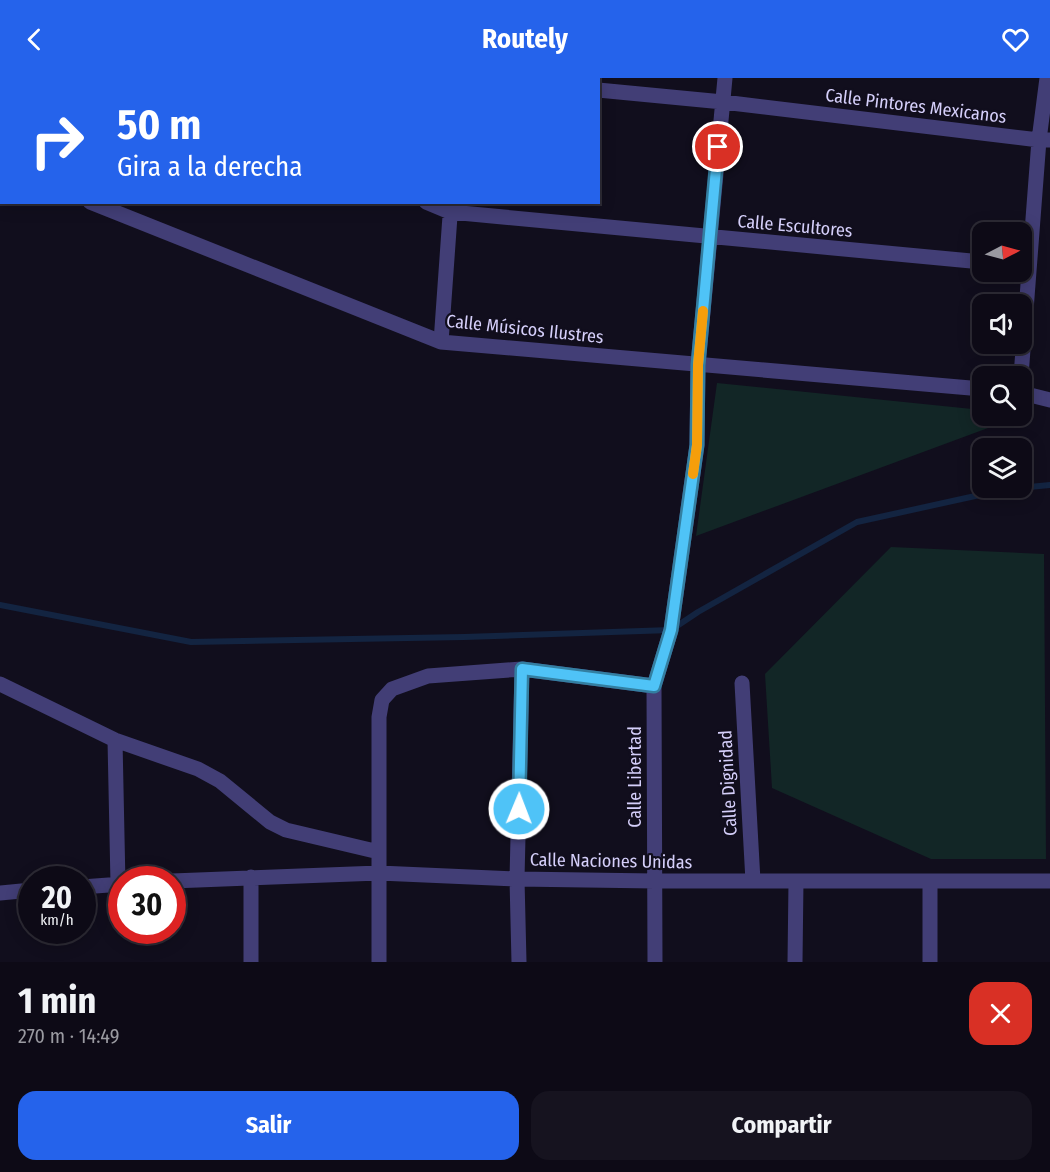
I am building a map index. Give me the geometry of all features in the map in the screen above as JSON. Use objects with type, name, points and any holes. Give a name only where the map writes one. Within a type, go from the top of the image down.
[{"type":"street","name":"Calle Libertad","points":[[654,962],[654,686],[671,630],[697,445],[698,365],[725,78]]},
{"type":"street","points":[[1032,224],[1044,140],[1047,78]]},
{"type":"street","name":"Calle Pintores Mexicanos","points":[[600,90],[723,102],[1044,140]]},
{"type":"street","name":"Calle Músicos Ilustres","points":[[95,204],[441,342],[972,388]]},
{"type":"street","points":[[441,342],[450,207]]},
{"type":"street","name":"Calle Escultores","points":[[450,207],[710,238],[972,261]]},
{"type":"street","points":[[1021,366],[1025,282]]},
{"type":"street","points":[[1032,396],[1050,400]]},
{"type":"street","points":[[379,962],[379,717],[382,700],[392,689],[428,676],[522,669],[654,686]]},
{"type":"street","points":[[519,962],[517,879],[522,669]]},
{"type":"street","name":"Calle Dignidad","points":[[742,683],[753,881]]},
{"type":"street","points":[[0,684],[115,740],[205,773],[220,781],[270,822],[286,830],[380,852]]},
{"type":"street","points":[[115,740],[119,866]]},
{"type":"street","name":"Calle Naciones Unidas","points":[[186,880],[379,873],[517,879],[655,881],[1050,881]]},
{"type":"street","points":[[251,878],[251,962]]},
{"type":"street","points":[[795,962],[796,881]]},
{"type":"street","points":[[930,881],[930,962]]},
{"type":"street","points":[[0,893],[18,891]]},
{"type":"green space","points":[[717,383],[972,409],[972,426],[988,426],[988,428],[696,536]]},
{"type":"green space","points":[[891,547],[1044,554],[1046,859],[931,859],[772,788],[765,674]]},
{"type":"waterway","points":[[0,605],[191,642],[464,637],[671,630],[698,612],[857,522],[1007,489],[1050,485]]},
{"type":"slow traffic","points":[[693,474],[697,445],[698,365],[703,311]]},
{"type":"route","points":[[519,809],[522,669],[654,686],[671,630],[697,445],[698,365],[718,147]]}]
